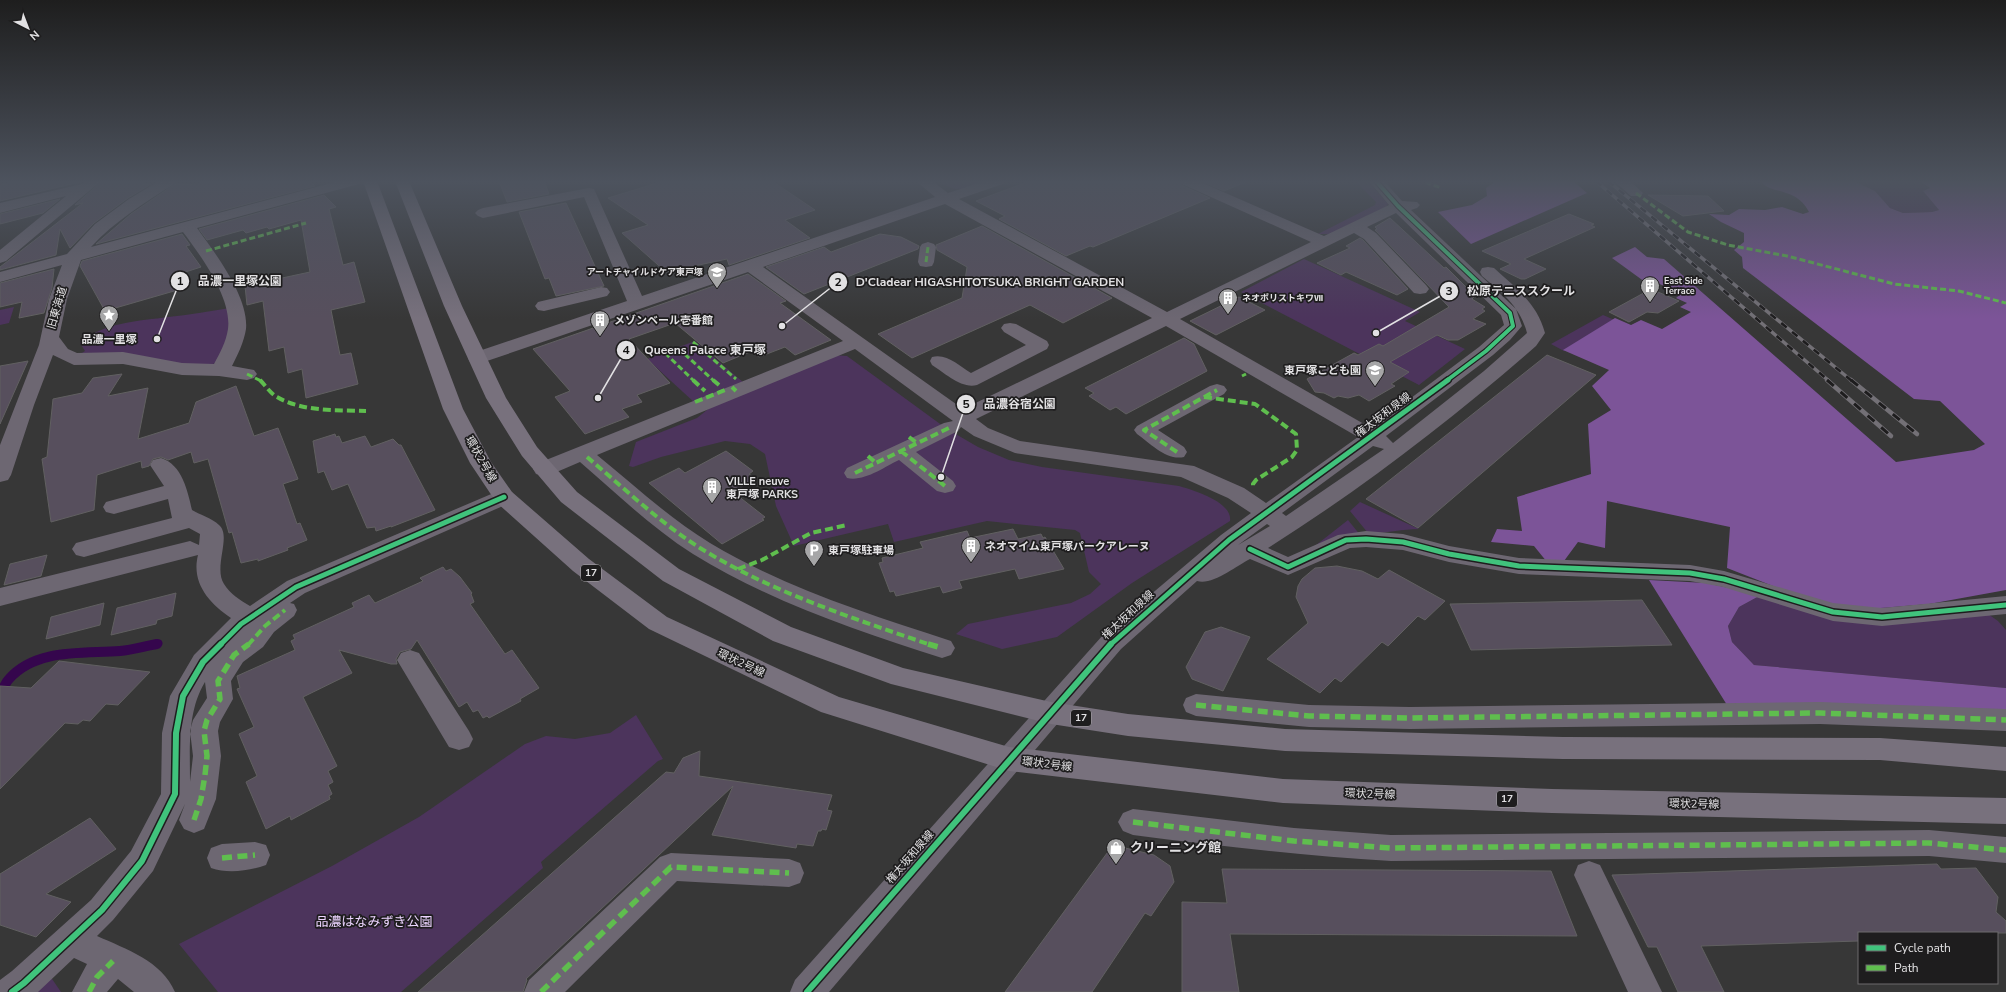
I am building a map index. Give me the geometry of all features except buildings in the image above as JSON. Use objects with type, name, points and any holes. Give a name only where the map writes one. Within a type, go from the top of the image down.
[{"type":"main road","name":"環状2号線","points":[[387,227],[453,409],[481,463],[504,497],[581,565],[658,623],[831,705],[1009,759],[1283,791],[1552,801],[2006,811]]},
{"type":"main road","name":"17","points":[[421,227],[453,306],[496,398],[529,451],[569,497],[671,575],[782,634],[900,678],[1051,713],[1128,725],[1285,740],[1563,748],[1880,749],[2006,759]]},
{"type":"street","points":[[0,258],[38,227]]},
{"type":"street","name":"旧東海道","points":[[0,475],[49,337],[58,299],[74,256],[101,227]]},
{"type":"street","points":[[0,277],[182,227]]},
{"type":"street","points":[[188,227],[206,251],[235,307],[237,325],[235,340],[222,368],[219,370]]},
{"type":"street","points":[[604,227],[637,304]]},
{"type":"street","points":[[477,358],[864,227]]},
{"type":"street","points":[[999,227],[1167,319],[1396,450]]},
{"type":"street","points":[[1292,227],[1324,242]]},
{"type":"street","points":[[855,473],[872,460],[956,423],[1354,227]]},
{"type":"street","points":[[1355,227],[1370,236],[1420,289]]},
{"type":"street","name":"権太坂和泉線","points":[[807,992],[1112,642],[1161,597],[1228,540],[1371,437],[1504,336],[1512,326],[1510,313],[1420,227]]},
{"type":"street","name":"権太坂和泉線","points":[[1161,597],[1250,549],[1396,450],[1529,342],[1536,333],[1534,319],[1528,309],[1441,227]]},
{"type":"street","points":[[0,242],[30,234]]},
{"type":"street","points":[[751,266],[857,342],[956,423],[1015,446],[1186,471],[1236,493],[1286,526]]},
{"type":"street","points":[[544,306],[601,292]]},
{"type":"street","points":[[939,361],[970,381],[1040,345],[1010,328]]},
{"type":"street","points":[[49,337],[61,353],[74,359],[123,358],[182,369],[219,370],[247,374]]},
{"type":"street","points":[[544,469],[857,342]]},
{"type":"street","points":[[1178,452],[1144,430],[1217,390]]},
{"type":"street","points":[[909,444],[945,486]]},
{"type":"street","points":[[587,457],[660,518],[700,548],[738,569],[819,606],[942,648]]},
{"type":"street","points":[[161,465],[173,479],[177,489],[181,514],[211,530],[212,536],[208,565],[210,582],[221,600],[250,618]]},
{"type":"street","points":[[114,506],[177,489]]},
{"type":"street","points":[[12,992],[24,983],[102,910],[142,861],[175,794],[176,733],[183,696],[203,662],[241,624],[296,587],[504,497]]},
{"type":"street","points":[[84,549],[191,520]]},
{"type":"street","points":[[1250,549],[1288,566],[1346,540],[1366,539],[1403,542],[1449,554],[1519,566],[1690,573],[1724,579],[1833,612],[1882,617],[2006,605]]},
{"type":"street","points":[[0,597],[190,549]]},
{"type":"street","points":[[194,820],[201,799],[206,775],[207,756],[204,731],[207,720],[220,699],[218,681],[234,655],[254,640],[264,626],[285,610]]},
{"type":"street","points":[[410,660],[459,739]]},
{"type":"street","points":[[1196,705],[1309,716],[1402,718],[1820,713],[2006,720]]},
{"type":"street","points":[[1133,822],[1233,836],[1327,845],[1391,848],[1929,843],[2006,850]]},
{"type":"street","points":[[222,858],[255,855]]},
{"type":"street","points":[[541,992],[671,867],[789,873]]},
{"type":"street","points":[[1589,875],[1645,992]]},
{"type":"street","points":[[70,940],[134,970],[158,992]]},
{"type":"street","points":[[89,992],[97,977],[113,961]]},
{"type":"green space","points":[[1331,227],[1344,227],[1330,234],[1318,234]]},
{"type":"green space","points":[[1304,259],[1420,312],[1405,321],[1465,349],[1419,385],[1241,292]]},
{"type":"green space","points":[[14,307],[9,323],[0,325],[0,310]]},
{"type":"green space","points":[[230,308],[232,326],[219,362],[207,366],[76,357],[85,351],[80,343],[89,336],[111,327],[134,321]]},
{"type":"green space","points":[[1603,315],[1617,321],[1564,351],[1551,344]]},
{"type":"green space","points":[[695,341],[744,383],[695,403],[647,359]]},
{"type":"green space","points":[[832,355],[847,356],[947,429],[978,447],[1009,460],[1042,467],[1179,486],[1193,490],[1219,503],[1229,514],[1230,521],[1132,583],[1057,637],[1002,649],[956,634],[968,624],[1071,603],[1090,594],[1101,584],[1089,572],[1080,533],[1075,530],[987,521],[894,542],[888,524],[794,546],[776,506],[765,454],[750,444],[725,441],[661,457],[633,467],[629,466],[636,442],[697,418],[712,406]]},
{"type":"green space","points":[[1360,502],[1419,529],[1368,533],[1350,511]]},
{"type":"green space","points":[[1348,520],[1361,536],[1297,560]]},
{"type":"green space","points":[[1761,595],[1988,614],[1998,621],[2006,630],[2006,688],[1754,665],[1732,642],[1728,626],[1739,607]]},
{"type":"green space","name":"品濃はなみずき公園","points":[[636,715],[663,759],[658,761],[541,862],[543,868],[401,992],[218,992],[179,944],[332,866],[419,817],[525,744],[546,736],[575,739],[610,733]]},
{"type":"green space","points":[[50,976],[61,992],[32,992]]},
{"type":"shaded area","points":[[1454,227],[1509,227],[1471,244]]},
{"type":"shaded area","points":[[1732,227],[2006,227],[2006,590],[1929,604],[1856,610],[1788,592],[1727,568],[1730,527],[1607,501],[1605,548],[1578,542],[1564,561],[1547,562],[1534,546],[1491,542],[1497,529],[1522,531],[1517,497],[1591,474],[1588,424],[1611,410],[1592,386],[1609,370],[1563,350],[1615,318],[1631,325],[1641,320],[1662,329],[1691,312],[1680,307],[1687,303],[1676,298],[1682,293],[1657,283],[1651,284],[1645,282],[1612,258],[1635,247],[1647,257],[1664,259],[1896,462],[1974,450],[1985,444],[1940,401],[1914,399],[1743,268],[1742,257],[1734,250],[1744,242],[1744,233]]},
{"type":"shaded area","points":[[1649,580],[1706,583],[1761,595],[1739,607],[1728,626],[1732,642],[1754,665],[2006,688],[2006,714],[1727,705]]},
{"type":"waterway","points":[[155,644],[159,643]]},
{"type":"waterway","points":[[0,695],[8,681],[20,669],[46,657],[61,654],[125,650],[155,644]]},
{"type":"railway","points":[[1650,227],[1829,381]]},
{"type":"railway","points":[[1664,227],[1852,381]]},
{"type":"railway","points":[[1827,380],[1891,436]]},
{"type":"railway","points":[[1851,380],[1917,434]]},
{"type":"marked path","points":[[206,251],[291,227]]},
{"type":"marked path","points":[[1682,227],[1688,232],[1728,245],[1787,256],[1894,284],[1959,291],[2006,303]]},
{"type":"marked path","points":[[926,262],[928,247]]},
{"type":"marked path","points":[[693,342],[736,379]]},
{"type":"marked path","points":[[678,348],[719,385]]},
{"type":"marked path","points":[[665,353],[705,391]]},
{"type":"marked path","points":[[247,374],[260,380],[276,397],[296,405],[319,409],[366,411]]},
{"type":"marked path","points":[[1242,376],[1246,374]]},
{"type":"marked path","points":[[732,387],[736,391]]},
{"type":"marked path","points":[[695,402],[725,390]]},
{"type":"marked path","points":[[1177,452],[1144,430],[1217,390]]},
{"type":"marked path","points":[[1204,397],[1255,404],[1268,412],[1278,422],[1296,434],[1297,450],[1292,457],[1256,480],[1253,484],[1253,488]]},
{"type":"marked path","points":[[855,473],[951,427]]},
{"type":"marked path","points":[[909,437],[917,443]]},
{"type":"marked path","points":[[901,451],[945,486]]},
{"type":"marked path","points":[[868,456],[876,463]]},
{"type":"marked path","points":[[587,457],[672,528],[701,548],[729,564],[788,593],[818,605],[942,648]]},
{"type":"marked path","points":[[738,569],[762,560],[811,533],[847,525]]},
{"type":"marked path","points":[[194,820],[201,799],[205,775],[207,756],[204,731],[207,720],[220,699],[218,681],[234,655],[254,640],[265,626],[285,610]]},
{"type":"marked path","points":[[1196,705],[1309,716],[1410,718],[1820,713],[2006,720]]},
{"type":"marked path","points":[[1133,822],[1294,841],[1391,848],[1929,843],[2006,850]]},
{"type":"marked path","points":[[222,858],[255,855]]},
{"type":"marked path","points":[[541,992],[671,867],[789,873]]},
{"type":"marked path","points":[[89,992],[97,977],[113,961]]},
{"type":"cycle path","points":[[807,992],[1112,642],[1229,540],[1361,445],[1486,351],[1504,336],[1513,326],[1510,313],[1420,227]]},
{"type":"cycle path","points":[[12,992],[24,983],[102,910],[142,861],[175,794],[176,733],[183,696],[203,662],[241,624],[296,587],[504,497]]},
{"type":"cycle path","points":[[1250,549],[1288,567],[1346,540],[1366,539],[1403,542],[1449,554],[1519,566],[1690,573],[1724,579],[1833,612],[1882,617],[2006,605]]},
{"type":"place","name":"アートチャイルドケア東戸塚","points":[[717,289]]},
{"type":"place","name":"East Side Terrace","points":[[1650,303]]},
{"type":"place","name":"ネオポリストキワⅦ","points":[[1228,315]]},
{"type":"place","name":"D'Cladear HIGASHITOTSUKA BRIGHT GARDEN","points":[[782,326]]},
{"type":"place","name":"品濃一里塚","points":[[109,332]]},
{"type":"place","name":"松原テニススクール","points":[[1376,333]]},
{"type":"place","name":"メゾンベール壱番館","points":[[600,337]]},
{"type":"place","name":"品濃一里塚公園","points":[[157,339]]},
{"type":"place","name":"東戸塚こども園","points":[[1375,387]]},
{"type":"place","name":"Queens Palace 東戸塚","points":[[598,398]]},
{"type":"place","name":"品濃谷宿公園","points":[[941,477]]},
{"type":"place","name":"VILLE neuve 東戸塚 PARKS","points":[[712,504]]},
{"type":"place","name":"ネオマイム東戸塚パークアレーヌ","points":[[971,563]]},
{"type":"place","name":"東戸塚駐車場","points":[[814,567]]},
{"type":"place","name":"クリーニング館","points":[[1116,865]]}]
